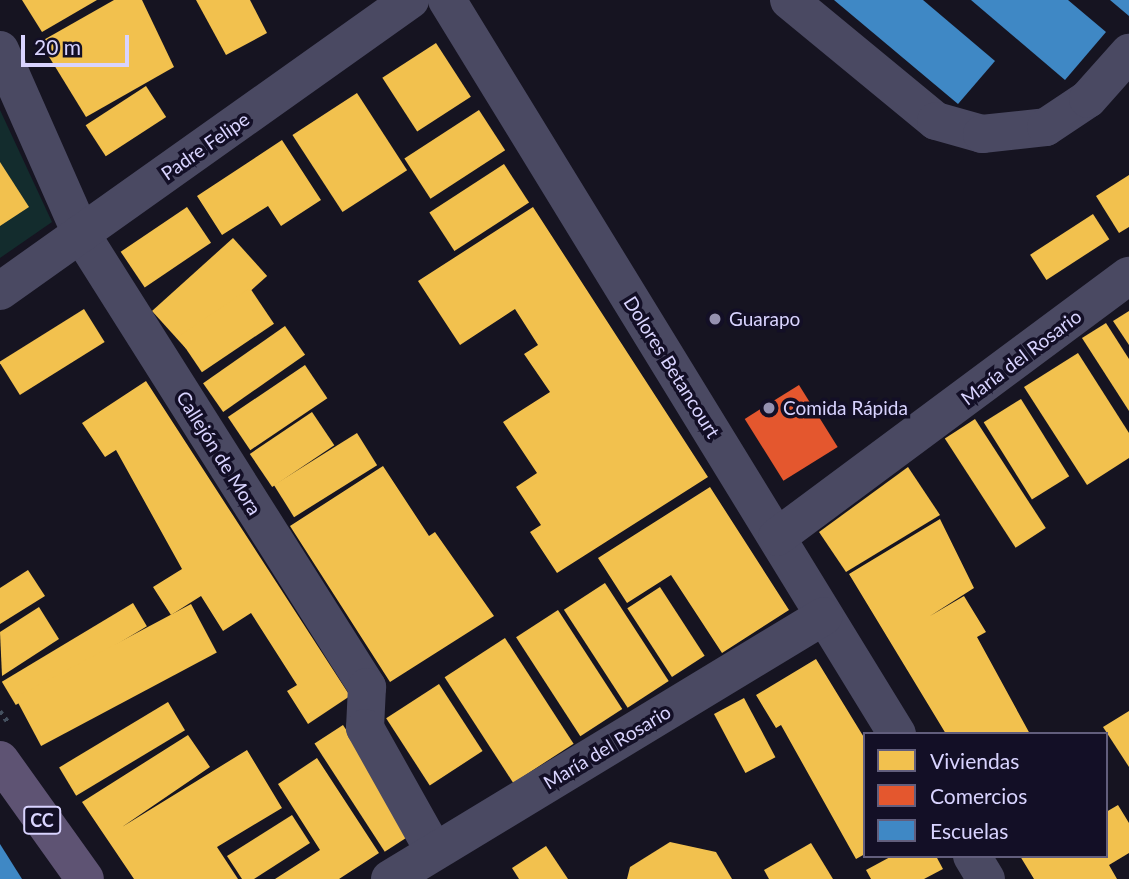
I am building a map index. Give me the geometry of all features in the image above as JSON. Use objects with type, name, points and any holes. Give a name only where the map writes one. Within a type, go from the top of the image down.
[{"type":"main road","name":"CC","points":[[0,760],[85,879]]},
{"type":"street","name":"Padre Felipe","points":[[0,291],[410,0]]},
{"type":"street","name":"Dolores Betancourt","points":[[447,0],[896,732]]},
{"type":"street","points":[[789,0],[936,121],[982,134],[1046,127],[1088,99],[1129,53]]},
{"type":"street","name":"Callejón de Mora","points":[[0,50],[81,234],[367,687],[365,728],[434,851]]},
{"type":"street","name":"María del Rosario","points":[[777,537],[1129,276]]},
{"type":"street","name":"María del Rosario","points":[[390,879],[824,616]]},
{"type":"street","points":[[973,858],[986,879]]},
{"type":"green space","points":[[0,110],[52,222],[0,258]]},
{"type":"building: Viviendas","points":[[22,0],[97,0],[42,32]]},
{"type":"building: Viviendas","points":[[114,0],[142,0],[174,67],[86,117],[40,42]]},
{"type":"building: Viviendas","points":[[196,0],[250,0],[267,33],[226,55]]},
{"type":"building: Viviendas","points":[[436,43],[471,97],[417,132],[382,78]]},
{"type":"building: Viviendas","points":[[146,86],[166,117],[106,156],[86,125]]},
{"type":"building: Viviendas","points":[[357,93],[407,170],[343,212],[292,135]]},
{"type":"building: Viviendas","points":[[479,110],[505,150],[431,199],[404,158]]},
{"type":"building: Viviendas","points":[[282,140],[321,200],[281,226],[268,206],[222,235],[197,196]]},
{"type":"building: Viviendas","points":[[0,162],[29,207],[0,226]]},
{"type":"building: Viviendas","points":[[504,164],[529,203],[454,251],[429,212]]},
{"type":"building: Viviendas","points":[[1129,175],[1129,227],[1119,233],[1096,196]]},
{"type":"building: Viviendas","points":[[187,207],[211,243],[145,287],[121,252]]},
{"type":"building: Viviendas","points":[[533,207],[708,477],[557,573],[530,532],[541,525],[516,487],[537,473],[503,422],[550,392],[524,354],[538,345],[515,309],[460,345],[418,281]]},
{"type":"building: Viviendas","points":[[1093,214],[1109,239],[1046,280],[1030,255]]},
{"type":"building: Viviendas","points":[[233,238],[267,276],[186,349],[152,311]]},
{"type":"building: Viviendas","points":[[250,288],[274,324],[202,372],[178,337]]},
{"type":"building: Viviendas","points":[[84,309],[105,342],[20,395],[0,361]]},
{"type":"building: Viviendas","points":[[1129,311],[1129,345],[1113,321]]},
{"type":"building: Viviendas","points":[[1106,323],[1129,359],[1129,411],[1082,338]]},
{"type":"building: Viviendas","points":[[285,326],[305,355],[223,412],[203,383]]},
{"type":"building: Viviendas","points":[[1078,353],[1129,433],[1129,458],[1087,485],[1024,387]]},
{"type":"building: Viviendas","points":[[305,365],[327,398],[250,450],[228,417]]},
{"type":"building: Viviendas","points":[[146,381],[350,696],[308,724],[287,691],[297,685],[251,613],[223,631],[201,596],[171,615],[153,587],[182,569],[116,450],[105,457],[82,423]]},
{"type":"building: Viviendas","points":[[1021,399],[1069,476],[1032,499],[984,422]]},
{"type":"building: Viviendas","points":[[312,412],[334,445],[272,487],[250,454]]},
{"type":"building: Viviendas","points":[[975,419],[1046,528],[1016,548],[945,439]]},
{"type":"building: Viviendas","points":[[357,433],[377,465],[294,517],[274,485]]},
{"type":"building: Viviendas","points":[[383,466],[429,536],[435,532],[494,616],[390,682],[290,526]]},
{"type":"building: Viviendas","points":[[908,467],[940,515],[846,572],[819,532]]},
{"type":"building: Viviendas","points":[[710,487],[789,610],[722,653],[671,575],[627,603],[598,558]]},
{"type":"building: Viviendas","points":[[940,519],[974,588],[930,616],[964,596],[986,632],[977,637],[1029,732],[945,732],[849,574]]},
{"type":"building: Viviendas","points":[[28,570],[45,596],[0,624],[0,588]]},
{"type":"building: Viviendas","points":[[605,583],[669,681],[628,708],[564,610]]},
{"type":"building: Viviendas","points":[[660,587],[705,656],[672,677],[627,608]]},
{"type":"building: Viviendas","points":[[133,603],[147,626],[16,705],[2,682]]},
{"type":"building: Viviendas","points":[[191,604],[217,653],[41,746],[15,697]]},
{"type":"building: Viviendas","points":[[39,607],[59,639],[2,676],[0,632]]},
{"type":"building: Viviendas","points":[[558,610],[622,709],[580,736],[516,637]]},
{"type":"building: Viviendas","points":[[505,638],[574,744],[513,783],[445,677]]},
{"type":"building: Viviendas","points":[[816,659],[863,736],[863,855],[856,859],[781,725],[776,728],[756,695]]},
{"type":"building: Viviendas","points":[[439,684],[483,751],[430,785],[386,718]]},
{"type":"building: Viviendas","points":[[744,698],[775,757],[745,773],[714,714]]},
{"type":"building: Viviendas","points":[[168,702],[185,730],[76,796],[59,767]]},
{"type":"building: Viviendas","points":[[1129,711],[1129,767],[1108,732],[1103,727]]},
{"type":"building: Viviendas","points":[[343,725],[413,833],[385,852],[314,744]]},
{"type":"building: Viviendas","points":[[188,735],[210,767],[122,827],[247,750],[282,808],[217,847],[238,879],[134,879],[82,802]]},
{"type":"building: Viviendas","points":[[317,758],[379,853],[339,879],[275,879],[320,850],[278,784]]},
{"type":"building: Viviendas","points":[[1118,805],[1129,823],[1129,853],[1109,865],[1117,879],[1034,879],[1021,858],[1108,858],[1108,811]]},
{"type":"building: Viviendas","points":[[292,815],[310,843],[254,879],[242,879],[227,856]]},
{"type":"building: Viviendas","points":[[670,842],[716,852],[732,879],[627,879],[630,867]]},
{"type":"building: Viviendas","points":[[811,843],[833,879],[769,879],[764,870]]},
{"type":"building: Viviendas","points":[[546,846],[568,879],[519,879],[512,868]]},
{"type":"building: Viviendas","points":[[888,858],[937,858],[943,869],[924,879],[871,879],[866,870]]},
{"type":"building: Comercios","points":[[799,385],[838,447],[783,481],[745,419]]},
{"type":"building: Escuelas","points":[[834,0],[923,0],[995,61],[958,104]]},
{"type":"building: Escuelas","points":[[971,0],[1068,0],[1106,32],[1065,80]]},
{"type":"building: Escuelas","points":[[1110,0],[1129,0],[1129,16]]},
{"type":"building: Escuelas","points":[[0,844],[22,879],[0,879]]},
{"type":"place","name":"Guarapo","points":[[715,319]]},
{"type":"place","name":"Comida Rápida","points":[[769,408]]}]
